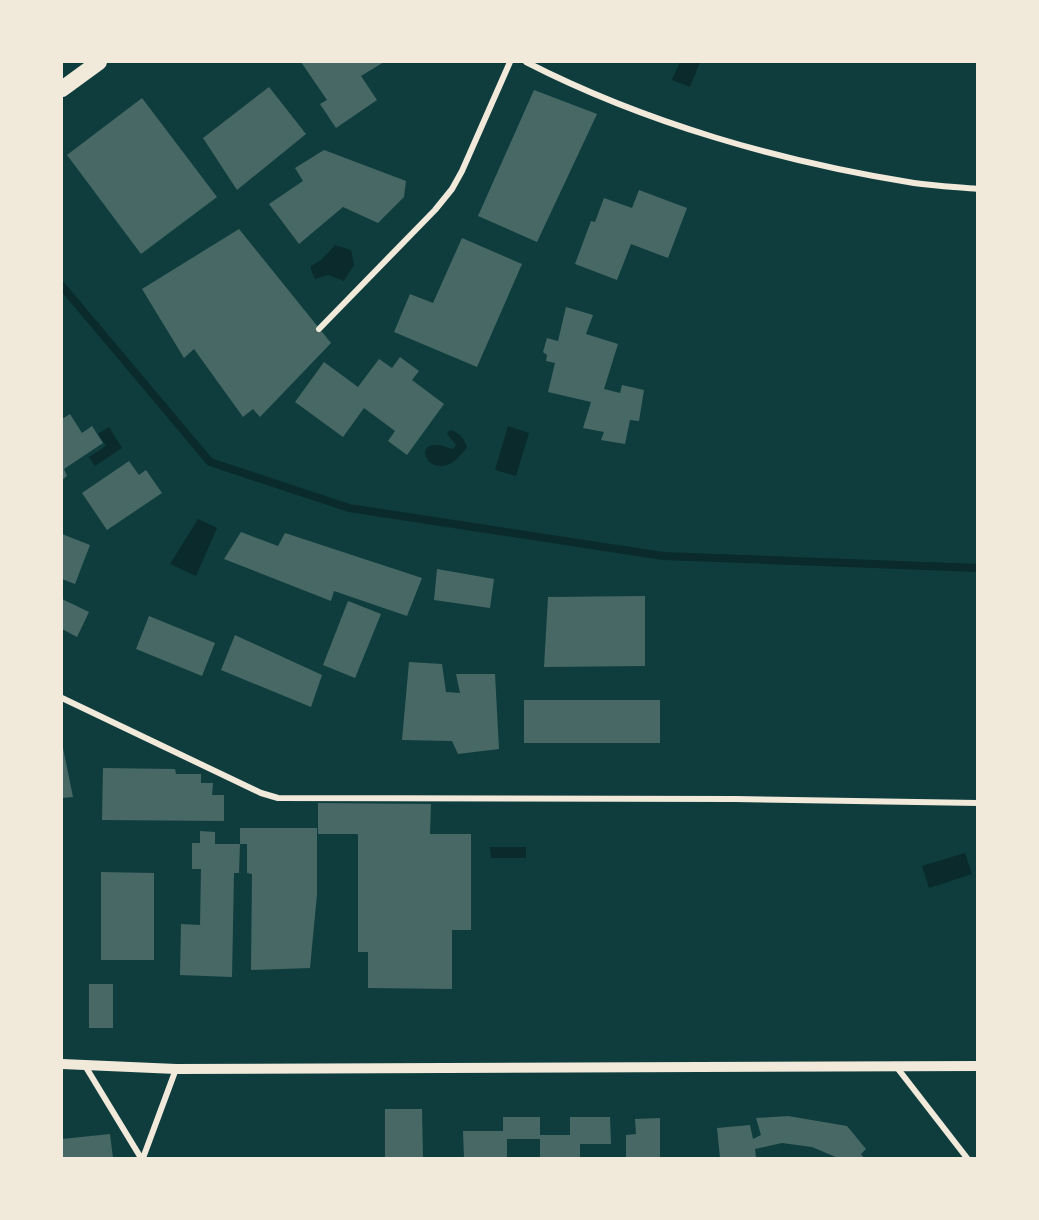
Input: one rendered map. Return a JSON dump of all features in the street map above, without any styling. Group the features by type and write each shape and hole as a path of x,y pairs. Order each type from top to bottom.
{"highway":[{"path":"62,88 99,62"}],"street":[{"path":"320,329 435,210 452,189 510,62"},
{"path":"526,62 602,99 698,132 801,161 915,183 978,189"},
{"path":"62,698 261,793 278,798 735,799 978,803"},
{"path":"62,1064 176,1069 978,1066"},
{"path":"84,1064 142,1158"},
{"path":"894,1065 967,1158"},
{"path":"142,1158 176,1069"}],"water":[{"path":"680,62 700,62 690,87 672,80"},
{"path":"335,245 351,250 354,265 344,281 328,275 315,279 310,267 322,259"},
{"path":"508,426 529,433 516,476 495,470"},
{"path":"109,427 122,448 95,466 89,457 106,446 98,434"},
{"path":"450,430 461,436 467,447 456,460 437,466 426,458 425,452 428,447 436,445 453,449 456,445 447,434"},
{"path":"198,519 217,528 196,576 170,564"},
{"path":"490,847 526,847 526,858 491,858"},
{"path":"965,853 972,874 929,888 922,866"}],"building":[{"path":"301,62 384,62 361,76 377,100 336,128 320,104 327,100"},
{"path":"269,87 306,134 237,190 203,138"},
{"path":"534,90 597,114 537,242 478,216"},
{"path":"142,98 217,197 141,254 67,155"},
{"path":"324,150 406,181 404,197 378,223 343,207 299,244 269,204 303,181 295,168"},
{"path":"639,190 687,208 668,258 631,244 617,280 575,264 591,221 595,222 604,198 632,208"},
{"path":"239,229 331,343 260,417 253,409 243,417 194,349 184,358 142,289"},
{"path":"462,238 522,264 477,367 394,332 410,294 433,303"},
{"path":"566,307 593,315 586,334 618,344 604,389 620,393 622,385 644,390 639,421 630,420 625,444 601,440 604,432 583,428 591,402 548,392 555,363 546,361 547,355 543,352 547,338 558,341"},
{"path":"400,357 419,371 412,380 444,404 407,455 388,441 395,431 364,408 343,437 295,402 324,362 358,387 379,359 392,368"},
{"path":"70,414 82,433 92,426 103,443 64,469 67,476 62,480 62,419"},
{"path":"129,461 139,475 146,470 162,493 107,530 82,493"},
{"path":"241,532 278,546 285,533 422,578 407,616 334,591 331,601 224,559"},
{"path":"62,534 90,545 75,584 62,579"},
{"path":"437,569 494,579 490,608 434,600"},
{"path":"645,596 645,666 544,667 548,597"},
{"path":"62,599 89,612 77,637 62,629"},
{"path":"348,601 381,614 355,678 323,665"},
{"path":"149,616 215,643 202,676 136,649"},
{"path":"235,635 322,675 311,707 221,670"},
{"path":"409,662 442,664 446,692 460,693 456,674 495,674 499,749 458,754 452,741 402,740"},
{"path":"524,700 660,700 660,743 524,743"},
{"path":"62,743 73,797 62,798"},
{"path":"103,768 175,769 176,774 201,774 201,783 213,783 212,795 224,795 224,821 102,820"},
{"path":"318,803 431,804 430,834 471,834 471,930 452,930 452,989 368,988 368,952 358,952 358,834 318,834"},
{"path":"240,828 317,828 317,894 310,968 251,970 252,874 247,873 247,844 240,844"},
{"path":"200,831 215,832 215,844 240,844 239,873 234,873 232,977 180,975 181,924 200,925 201,869 192,869 192,843 200,843"},
{"path":"101,872 154,873 154,960 101,960"},
{"path":"89,984 113,984 113,1028 89,1028"},
{"path":"385,1109 422,1109 423,1158 385,1158"},
{"path":"788,1116 847,1126 866,1149 861,1154 864,1158 838,1158 812,1147 782,1143 755,1149 756,1158 720,1158 717,1128 750,1125 753,1139 761,1135 756,1118"},
{"path":"503,1117 540,1117 540,1135 570,1135 570,1117 610,1117 611,1144 580,1144 580,1158 540,1158 540,1139 507,1139 507,1158 464,1158 463,1131 503,1131"},
{"path":"660,1118 660,1158 626,1158 626,1135 636,1134 635,1119"},
{"path":"110,1134 113,1158 62,1158 62,1139"}],"waterway":[{"path":"62,286 210,462 349,508 663,556 978,568"}]}
